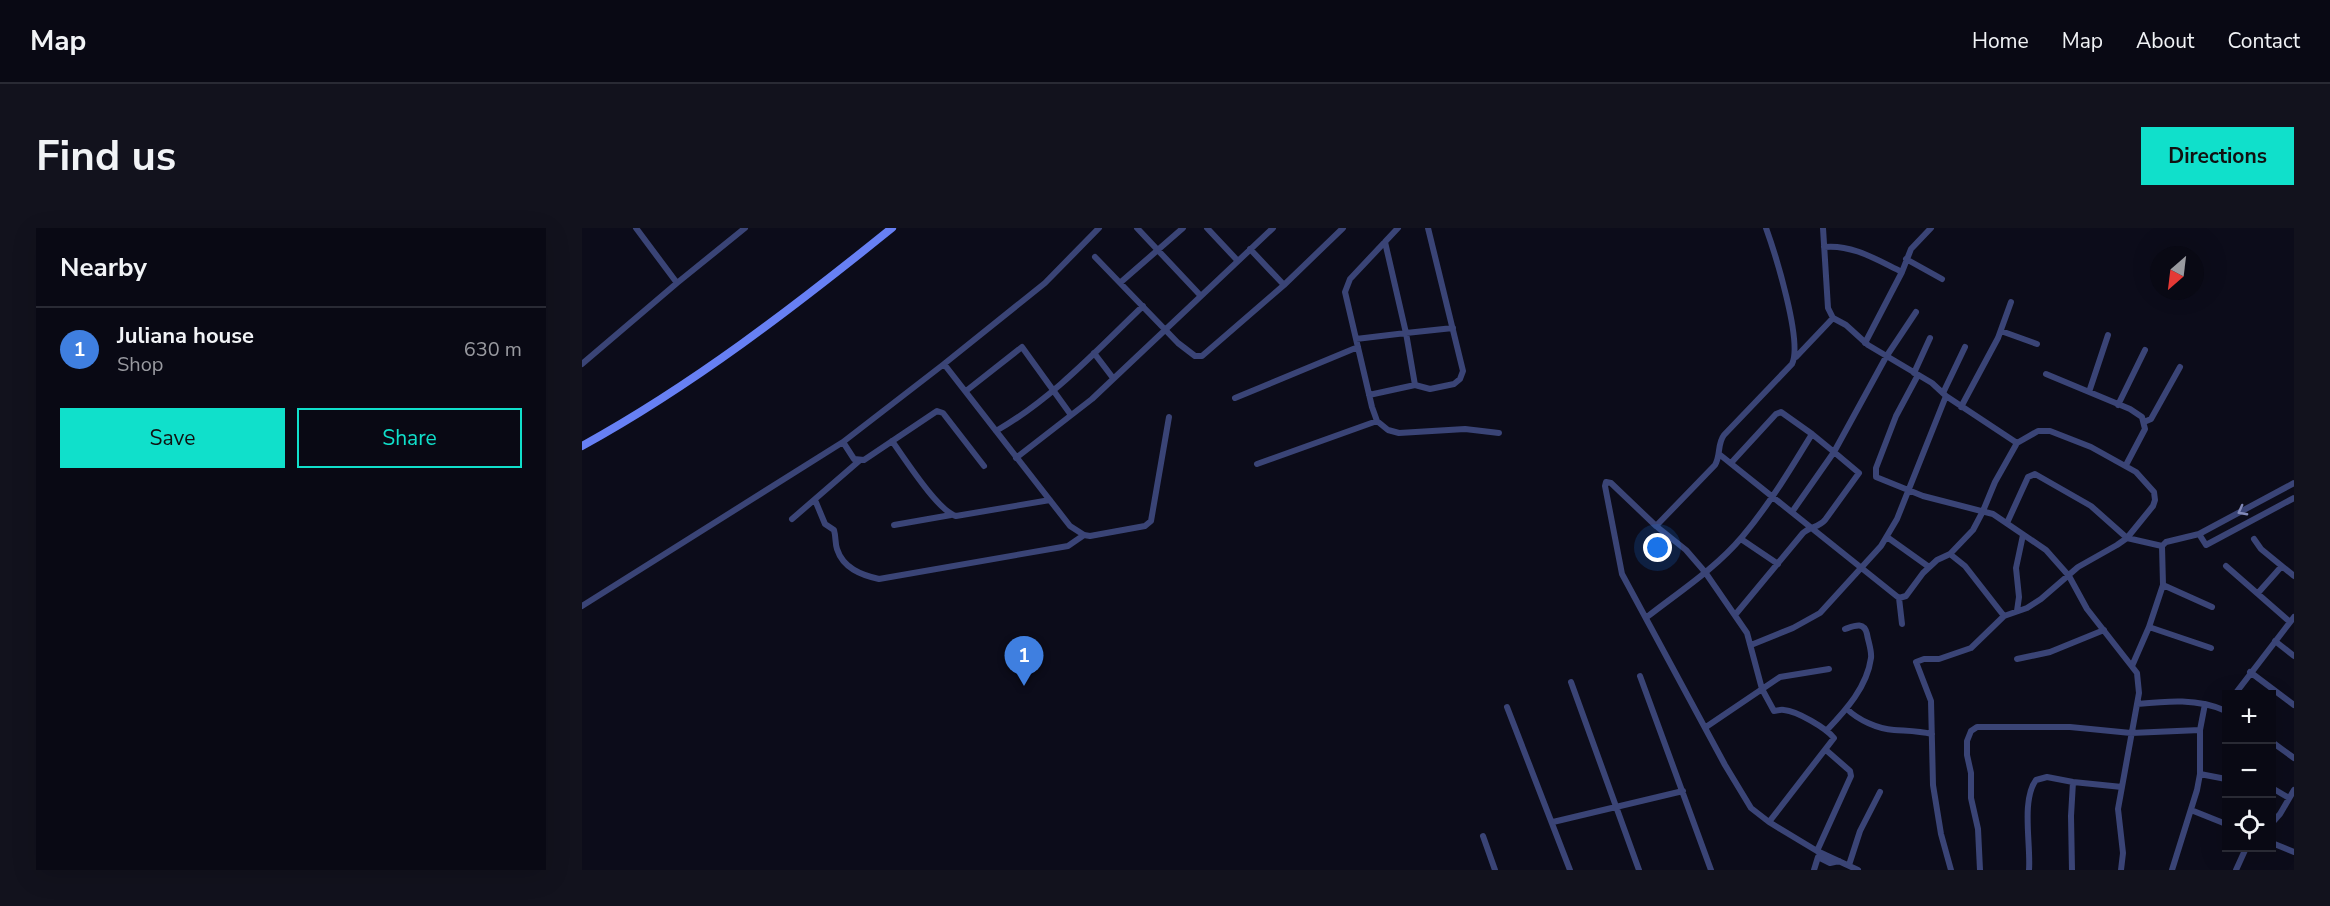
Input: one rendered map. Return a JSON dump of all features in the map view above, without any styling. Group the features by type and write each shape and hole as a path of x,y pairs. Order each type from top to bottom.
{"street":[{"path":"636,228 677,283"},
{"path":"582,364 745,228"},
{"path":"582,446 622,423 731,352 892,228"},
{"path":"582,606 843,442 1046,283 1099,228"},
{"path":"1137,228 1200,295"},
{"path":"1121,282 1183,228"},
{"path":"1207,228 1237,260"},
{"path":"1016,458 1071,415 1113,378 1273,228"},
{"path":"1095,257 1164,329 1192,354 1202,356 1284,285 1343,228"},
{"path":"1398,228 1346,286 1345,292 1377,421 1388,430 1399,433 1465,429 1499,433"},
{"path":"1369,395 1415,385 1430,389 1454,384 1460,379 1463,371 1428,228"},
{"path":"1766,228 1796,338 1796,357"},
{"path":"1823,228 1828,308 1833,318 1846,325 1865,343 1932,383 1961,407 2017,443"},
{"path":"1865,343 1914,244 1931,228"},
{"path":"1385,242 1406,333 1415,385"},
{"path":"1824,247 1839,246 1858,251 1902,272"},
{"path":"1250,249 1284,285"},
{"path":"1906,259 1942,279"},
{"path":"1961,407 2001,331 2011,302"},
{"path":"996,432 1054,389 1143,306"},
{"path":"1792,512 1834,452 1886,357 1916,312"},
{"path":"1656,526 1715,465 1720,440 1724,435 1833,318"},
{"path":"1356,339 1453,328"},
{"path":"2001,331 2037,344"},
{"path":"2088,392 2108,334"},
{"path":"1930,338 1896,416 1875,473 1880,480 1983,511 2007,523 2046,550 2069,576 2087,609 2132,666 2139,679 2137,704 2118,809 2123,853 2121,870"},
{"path":"966,391 1022,347 1071,415"},
{"path":"1235,398 1358,347"},
{"path":"1751,645 1793,628 1820,613 1887,537 1909,490 1944,394 1965,347"},
{"path":"2118,405 2145,350"},
{"path":"1094,353 1113,378"},
{"path":"944,364 1070,526 1084,536"},
{"path":"2144,422 2151,419 2180,367"},
{"path":"2046,374 2130,409 2144,422"},
{"path":"792,519 859,461 864,460 937,411 943,413 984,466"},
{"path":"1731,463 1776,414 1781,412 1859,472 1826,520 1810,527 1735,615"},
{"path":"815,500 825,524 834,530 837,549 843,561 850,568 865,576 879,579 1068,546 1084,536 1145,526 1151,521 1169,417"},
{"path":"1257,464 1377,421"},
{"path":"2126,465 2142,437 2144,422"},
{"path":"1899,598 1906,596 1919,577 1937,560 1950,554 1972,530 2017,443 2038,431 2050,431 2066,436 2126,465 2149,484 2154,492 2153,506 2127,538 2087,561 2041,599 2004,616 1971,648 1939,659 1924,659 1916,662 1931,701 1933,785 1941,834 1951,870"},
{"path":"1647,617 1705,572 1741,539 1774,496 1812,434"},
{"path":"892,441 941,507 952,515"},
{"path":"843,442 854,459 859,461"},
{"path":"1719,454 1899,598 1902,624"},
{"path":"2007,523 2028,477 2036,474 2091,506 2127,538 2162,546"},
{"path":"1768,822 1834,738 1827,730 1784,710 1774,711 1762,689 1747,633 1705,572 1686,550 1656,526 1611,483 1606,482 1610,517 1623,574 1725,765 1751,808 1768,822 1817,851 1858,870"},
{"path":"2132,666 2149,627 2163,585 2162,546 2166,542 2199,534 2294,483"},
{"path":"2199,534 2206,545 2294,498"},
{"path":"894,525 1050,500"},
{"path":"2017,611 2019,597 2016,568 2023,535"},
{"path":"1887,537 1929,567"},
{"path":"1741,539 1778,564"},
{"path":"2254,539 2294,576"},
{"path":"1950,554 1965,566 2004,616"},
{"path":"2226,566 2292,620 2238,690"},
{"path":"2258,593 2282,567"},
{"path":"2163,585 2212,607"},
{"path":"1827,730 1846,710 1860,688 1871,657 1866,630 1858,625 1845,629"},
{"path":"2149,627 2211,648"},
{"path":"2017,659 2050,652 2104,630"},
{"path":"2275,641 2294,656"},
{"path":"1706,727 1780,677 1830,669"},
{"path":"2250,672 2294,705"},
{"path":"1640,676 1711,870"},
{"path":"1572,682 1639,870"},
{"path":"2137,704 2166,701 2205,704 2222,708"},
{"path":"2172,870 2200,774 2200,730 2205,704"},
{"path":"1507,707 1570,870"},
{"path":"1846,710 1856,717 1888,729 1918,730 1932,734"},
{"path":"1980,870 1978,829 1971,798 1971,773 1967,755 1967,741 1971,731 1977,727 2070,727 2131,733 2200,730"},
{"path":"2274,744 2294,758"},
{"path":"1817,851 1851,776 1850,771 1826,750"},
{"path":"2200,774 2222,777"},
{"path":"2030,870 2028,808 2032,785 2036,780 2047,777 2122,787"},
{"path":"2072,870 2073,782"},
{"path":"2276,818 2294,790"},
{"path":"1553,822 1683,791"},
{"path":"2276,791 2289,798"},
{"path":"1849,865 1860,831 1880,792"},
{"path":"2191,810 2222,822"},
{"path":"1483,836 1495,870"},
{"path":"2276,845 2294,852"},
{"path":"2236,870 2244,852"},
{"path":"1815,870 1818,857 1830,863 1839,861"}],"place":[{"name":"Juliana house","path":"1024,686"}]}
